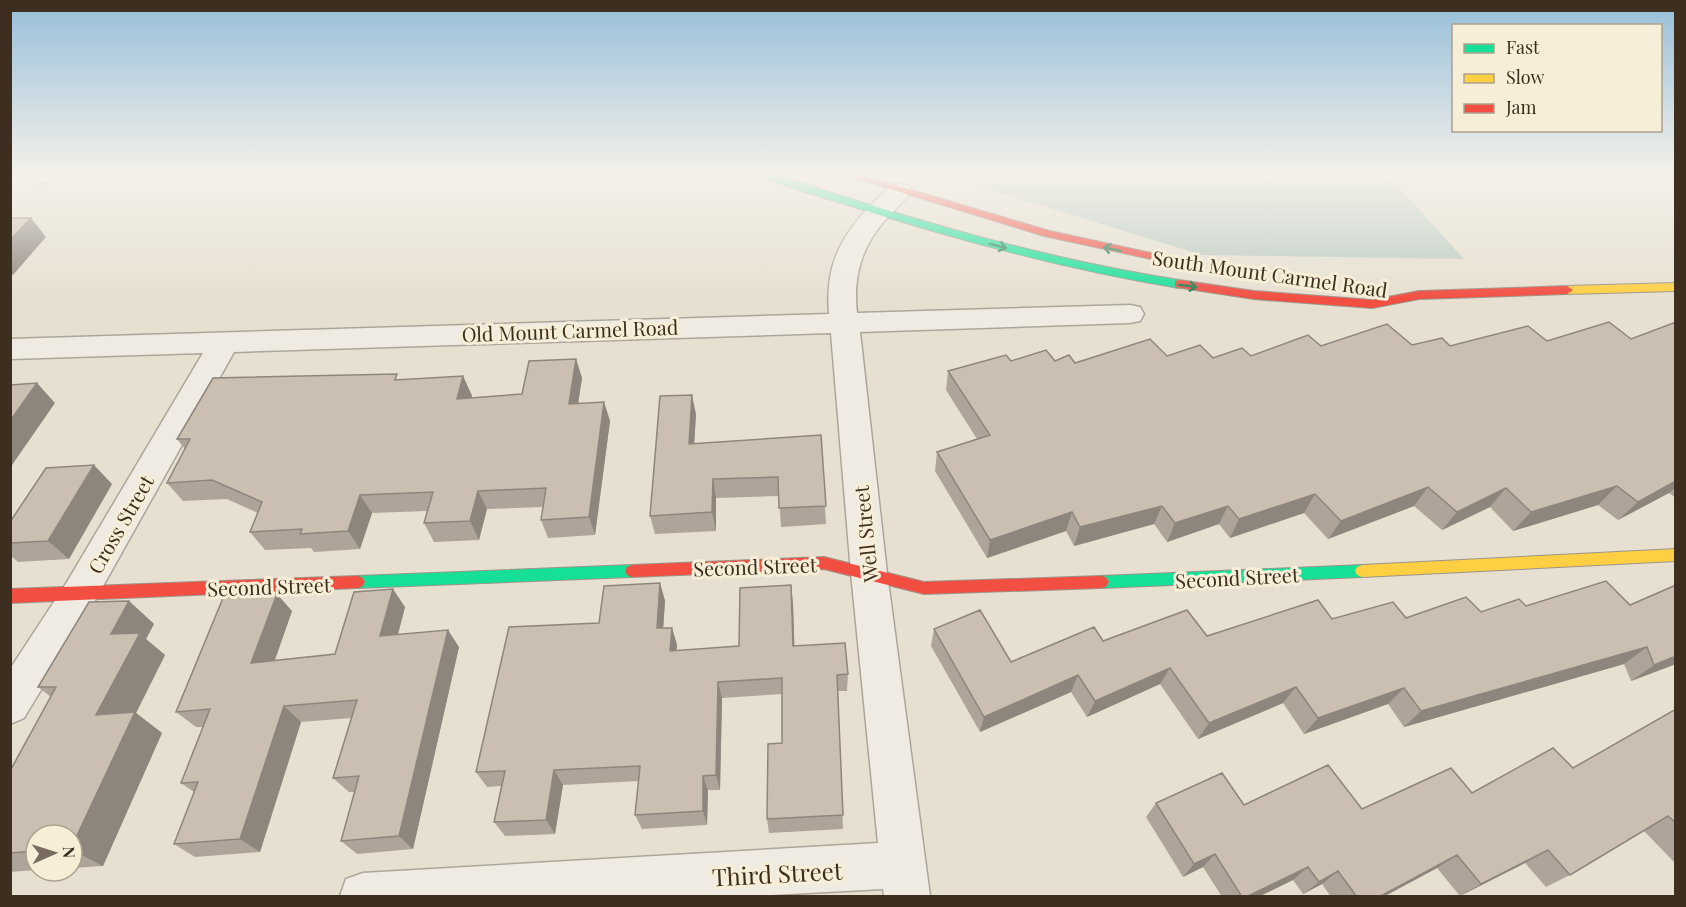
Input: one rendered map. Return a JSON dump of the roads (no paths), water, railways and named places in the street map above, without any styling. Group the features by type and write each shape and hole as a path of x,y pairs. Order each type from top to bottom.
{"street":[{"name":"Well Street","path":"877,215 858,236 845,261 842,291 869,573 905,881"},
{"name":"South Mount Carmel Road","path":"926,215 1052,261 1149,280 1254,295 1372,304 1419,295 1676,287"},
{"name":"South Mount Carmel Road","path":"955,215 1147,257 1193,264"},
{"name":"South Mount Carmel Road","path":"1384,288 1419,295"},
{"name":"Old Mount Carmel Road","path":"10,349 844,321 1130,314"},
{"name":"Cross Street","path":"10,705 80,593 225,341"},
{"name":"Second Street","path":"10,596 824,563 924,588 1250,577 1676,555"},
{"name":"Third Street","path":"363,897 905,881"}]}
